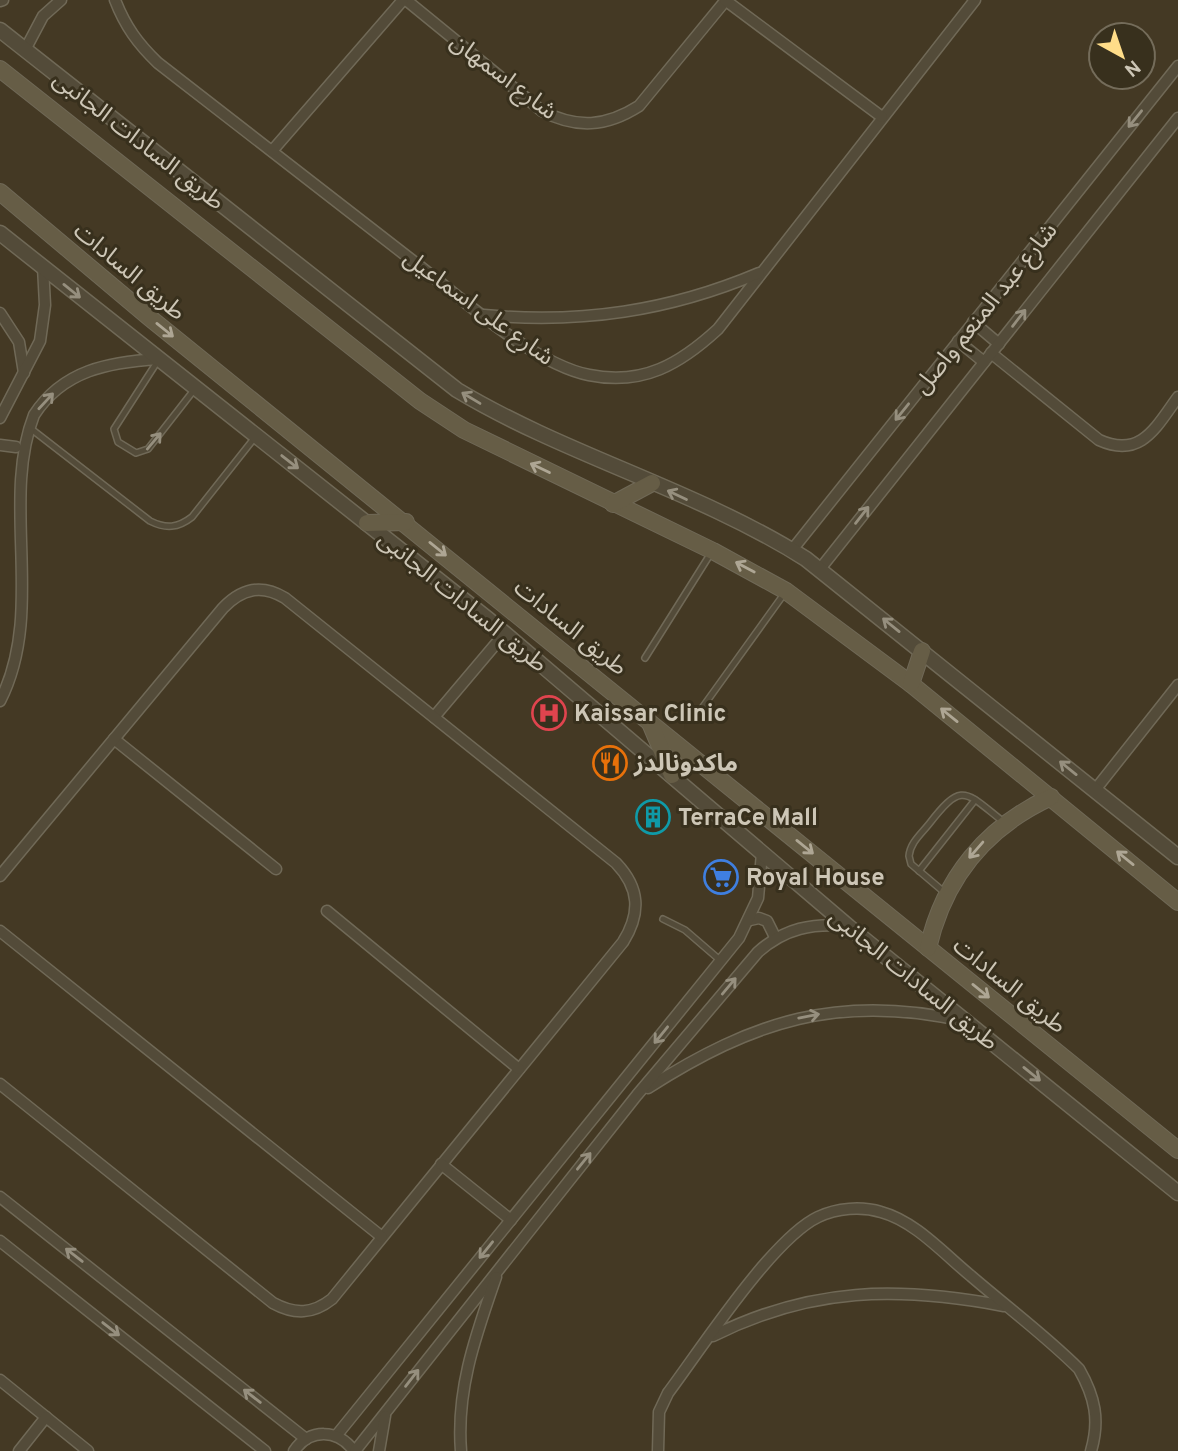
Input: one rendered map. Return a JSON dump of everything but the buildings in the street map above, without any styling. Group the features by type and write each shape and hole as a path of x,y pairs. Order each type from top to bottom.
{"main road":[{"path":"0,69 420,401 464,430 713,551 786,592 911,684 1178,901"},
{"name":"طريق السادات","path":"0,192 150,318 406,522 1178,1150"},
{"path":"613,503 652,483"},
{"path":"367,523 406,522"},
{"path":"911,684 922,651"},
{"path":"649,720 671,775"},
{"path":"928,948 946,894 971,855 1005,823 1051,797"}],"street":[{"path":"25,50 43,16 61,0"},
{"name":"شارع على اسماعيل","path":"115,0 133,36 158,63 483,315 564,368 615,378 666,368 690,355 718,329 975,0"},
{"path":"272,151 404,0"},
{"name":"شارع اسمهان","path":"404,0 542,111 561,120 581,124 612,120 639,106 726,0"},
{"path":"726,0 882,117"},
{"name":"طريق السادات الجانبى","path":"0,30 457,390 515,422 792,550 820,569 1178,857"},
{"name":"شارع عبد المنعم واصل","path":"792,550 1178,66"},
{"name":"شارع عبد المنعم واصل","path":"820,569 1178,118"},
{"name":"طريق السادات الجانبى","path":"0,233 505,633 849,927 1178,1193"},
{"path":"0,418 24,376 44,323 43,267"},
{"path":"483,315 564,319 645,310 685,301 761,272"},
{"path":"0,313 19,342 24,376"},
{"path":"973,322 999,344"},
{"path":"958,341 988,358 1099,440 1112,446 1127,447 1141,442 1178,397"},
{"path":"0,701 15,654 9,489 16,447 48,397 78,375 114,363 159,359"},
{"path":"0,445 16,447"},
{"path":"0,876 233,597 259,589 273,591 285,598 616,863 628,876 635,892 637,910 628,934 519,1069 322,1307 310,1311 285,1309 0,1084"},
{"path":"435,717 505,633"},
{"path":"1095,790 1178,685"},
{"path":"114,739 276,869"},
{"path":"336,1436 721,961 750,920 762,875 762,853"},
{"path":"327,911 519,1069"},
{"path":"750,920 759,918 767,921 775,937"},
{"path":"294,1451 306,1439 323,1433 336,1436 355,1451 637,1095 758,952 775,937 811,926 849,927"},
{"path":"0,931 382,1237"},
{"path":"637,1095 710,1051 778,1023 816,1014 892,1010 967,1021"},
{"path":"441,1164 511,1220"},
{"path":"544,1179 560,1191"},
{"path":"0,1197 306,1439"},
{"path":"657,1451 659,1412 668,1394 753,1280 800,1228 819,1216 841,1209 880,1212 899,1219 1007,1306 1079,1369 1091,1390 1097,1412 1096,1436 1091,1451"},
{"path":"0,1241 265,1451"},
{"path":"461,1451 461,1398 467,1364 499,1269"},
{"path":"709,1338 778,1308 854,1293 934,1296 1007,1306"},
{"path":"0,1380 88,1451"},
{"path":"379,1451 386,1410"},
{"path":"19,1451 46,1417"}],"lane":[{"path":"159,359 114,429 118,442 136,453 148,449 195,388"},
{"path":"27,426 150,521 167,527 185,523 192,517 256,436"},
{"path":"645,658 713,551"},
{"path":"702,708 786,592"},
{"path":"946,894 909,860 909,852 947,800 962,794 975,800 1005,823"},
{"path":"919,871 975,800"},
{"path":"663,919 685,930 721,961"}],"place":[{"name":"Kaissar Clinic","path":"549,713"},
{"name":"ماكدونالدز","path":"610,763"},
{"name":"TerraCe Mall","path":"653,817"},
{"name":"Royal House","path":"721,877"}]}
